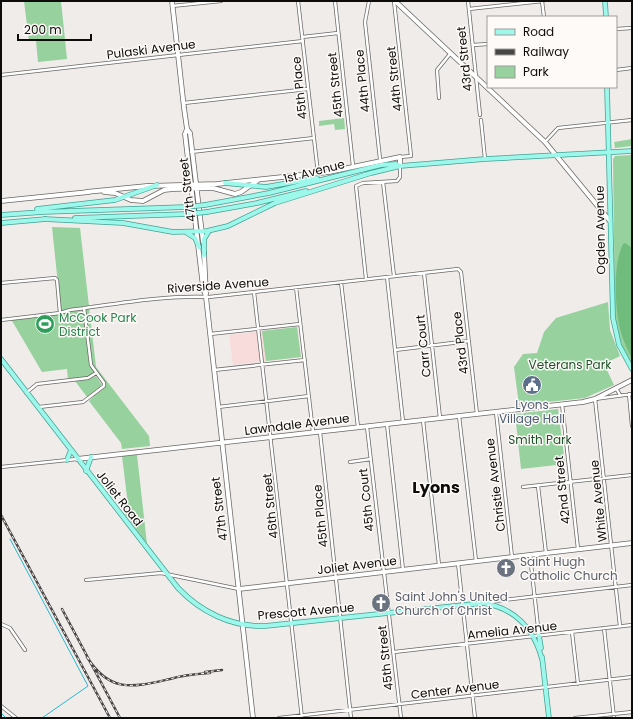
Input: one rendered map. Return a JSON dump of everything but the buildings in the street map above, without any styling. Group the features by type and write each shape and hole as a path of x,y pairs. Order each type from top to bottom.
{"main road":[{"path":"605,1 606,16"},
{"name":"Ogden Avenue","path":"607,88 614,328 621,352 632,369"},
{"name":"1st Avenue","path":"1,223 44,219 207,212 257,203 400,166 485,159 632,151"},
{"name":"1st Avenue","path":"1,215 205,205 256,196 381,165 396,164 400,166"},
{"path":"225,183 248,186 277,186 347,173"},
{"path":"44,219 118,223 165,232 211,230 228,226 275,203 342,182"},
{"path":"1,215 108,202 125,198 157,185"},
{"path":"204,255 204,239 206,233 211,230"},
{"path":"185,232 196,238 199,247"},
{"name":"Joliet Road","path":"1,359 167,574 189,599 202,608 229,621 243,625"},
{"path":"67,460 71,450"},
{"path":"86,470 87,464 91,457"},
{"name":"Prescott Avenue","path":"243,625 261,626 292,624 462,604 489,604"},
{"path":"489,604 513,614 522,621 534,636 542,659"},
{"path":"539,636 549,718"}],"street":[{"name":"47th Street","path":"172,1 187,129 190,133 189,172 193,186"},
{"path":"172,6 220,1"},
{"name":"45th Place","path":"298,1 318,173"},
{"name":"45th Street","path":"334,1 353,166"},
{"name":"44th Place","path":"369,1 365,22 380,159"},
{"path":"394,1 450,54 486,84"},
{"name":"44th Street","path":"394,1 411,156 400,157"},
{"name":"43rd Street","path":"468,1 480,115"},
{"path":"469,9 542,1 544,16"},
{"path":"617,29 632,28"},
{"path":"302,37 338,33"},
{"name":"Pulaski Avenue","path":"1,75 303,41"},
{"path":"473,45 487,44"},
{"path":"439,98 437,70 450,54"},
{"path":"617,70 632,68"},
{"path":"490,88 557,155 610,221"},
{"path":"184,103 308,89"},
{"path":"481,120 485,159"},
{"path":"545,142 558,128 632,120"},
{"path":"190,152 314,138"},
{"name":"47th Street","path":"190,152 199,231 204,255 207,286 206,297"},
{"path":"86,192 110,192 131,200 143,201 164,190 318,173 380,159 400,157 399,179 358,184 356,186 366,279"},
{"path":"180,184 187,179 189,172"},
{"path":"1,201 180,184 216,188 235,194 241,192 256,182 269,178"},
{"path":"383,182 394,276"},
{"name":"47th Street","path":"199,231 199,247 254,718"},
{"name":"Riverside Avenue","path":"1,320 181,296 206,297 460,270"},
{"name":"43rd Place","path":"460,270 477,414"},
{"name":"Carr Court","path":"424,273 440,418"},
{"path":"386,277 403,422"},
{"path":"1,283 56,278 60,313"},
{"path":"341,282 358,427"},
{"path":"296,287 313,433"},
{"name":"46th Street","path":"254,292 302,717"},
{"path":"38,407 83,402 104,385 91,365 84,308"},
{"path":"210,334 300,324"},
{"path":"395,350 469,341"},
{"path":"214,370 304,360"},
{"path":"26,392 37,384 88,378 96,373"},
{"name":"Lawndale Avenue","path":"595,399 632,380"},
{"path":"616,388 620,395"},
{"path":"630,394 632,426"},
{"name":"Lawndale Avenue","path":"1,467 496,412 630,394"},
{"path":"218,407 309,396"},
{"name":"White Avenue","path":"595,399 620,626"},
{"name":"42nd Street","path":"562,404 578,550"},
{"name":"Christie Avenue","path":"496,412 512,557"},
{"path":"459,416 476,561"},
{"path":"423,420 439,565"},
{"path":"387,424 403,570"},
{"name":"45th Court","path":"367,426 384,572"},
{"name":"45th Place","path":"320,432 351,718"},
{"path":"350,462 370,459"},
{"path":"523,487 632,475"},
{"path":"538,486 546,553"},
{"name":"Joliet Avenue","path":"86,580 161,573 239,588 632,544"},
{"path":"530,555 539,636"},
{"path":"458,564 475,718"},
{"name":"45th Street","path":"384,572 401,718"},
{"name":"Prescott Avenue","path":"489,604 495,601 632,584"},
{"path":"1,624 10,628 25,650"},
{"name":"Amelia Avenue","path":"394,652 632,625"},
{"path":"604,628 614,718"},
{"path":"572,632 578,684"},
{"name":"Center Avenue","path":"279,718 302,717 632,677"},
{"path":"1,706 16,718"},
{"path":"575,718 632,712"}],"shaded area":[{"path":"297,327 301,357 233,365 229,335"}],"green space":[{"path":"24,1 61,1 67,59 38,62 36,41 29,41"},
{"path":"344,118 345,129 335,130 334,124 319,126 319,121"},
{"path":"632,139 632,146 615,148 614,142"},
{"path":"632,155 632,363 622,346 615,320 613,159 615,156"},
{"path":"52,227 80,228 96,367 149,436 150,446 122,449 121,443 89,401 106,385 97,372 92,376 68,380 67,369 42,372 11,319 61,313"},
{"path":"625,243 632,248 632,359 624,342 620,328 616,294 616,272 620,252 623,244"},
{"name":"Veterans Park","path":"608,302 610,330 620,356 606,363 608,367 606,368 614,385 585,398 519,405 514,367 523,354 537,353 544,332 556,318"},
{"path":"297,327 301,357 266,361 262,331"},
{"path":"96,376 102,385 87,397 75,381 90,379"},
{"name":"Smith Park","path":"558,409 565,464 521,469 515,414"},
{"path":"137,455 147,544 125,514 129,513 122,456"}],"waterway":[{"path":"10,539 88,686 42,718"},
{"path":"1,713 6,718"}],"railway":[{"path":"1,515 110,718"},
{"path":"62,609 120,718"},
{"path":"87,657 96,669 105,677 124,685 145,684 185,676 210,673"},
{"path":"205,672 222,670"}],"place":[{"name":"McCook Park District","path":"45,324"},
{"name":"Lyons Village Hall","path":"532,385"},
{"name":"Saint Hugh Catholic Church","path":"506,568"},
{"name":"Saint John's United Church of Christ","path":"381,603"}],"district":[{"name":"Lyons","path":"436,487"}]}
